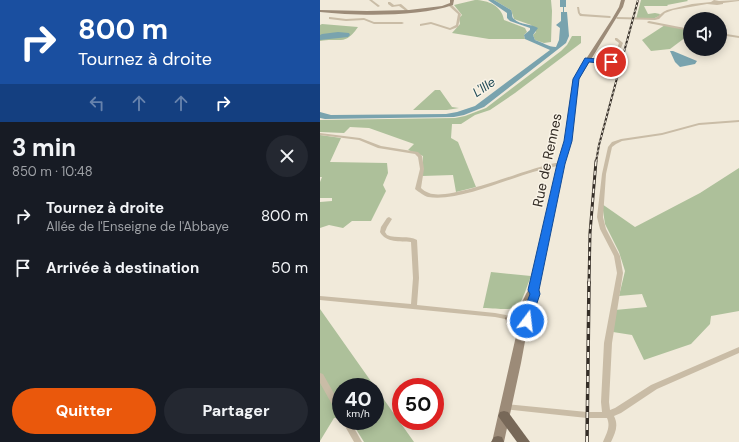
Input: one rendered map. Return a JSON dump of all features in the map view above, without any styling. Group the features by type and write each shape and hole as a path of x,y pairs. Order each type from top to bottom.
{"main road":[{"path":"320,11 344,13 432,9 450,5 452,0"},
{"name":"Rue de Rennes","path":"497,442 521,336 517,319 527,305 530,294 534,290 561,164 570,130 576,79 621,7 623,0"},
{"path":"505,411 524,442"}],"street":[{"path":"370,0 379,6"},
{"path":"644,20 659,18 664,12 670,10 713,1 722,3 720,2 739,0"},
{"path":"389,3 393,6 400,5 407,10"},
{"path":"421,25 434,24 450,29 457,26 460,14 450,5"},
{"path":"578,8 580,15 644,20 683,28"},
{"path":"364,19 365,12"},
{"path":"330,18 348,20 364,19 374,23 402,23 400,21"},
{"path":"727,35 739,37"},
{"path":"587,60 614,61 621,43 616,39"},
{"path":"607,442 614,425 613,420 608,415 605,402 608,343 620,273 617,256 603,229 600,217 604,174 610,147 614,143 621,140 662,134 699,124 739,120"},
{"path":"320,134 360,139 380,147 416,153 420,156 421,162 418,190 433,195 448,195 465,192 546,166 561,164"},
{"path":"389,219 383,228 383,232 386,237 392,240 414,240 414,307"},
{"path":"320,298 495,315 517,319"},
{"path":"505,411 608,415 623,408 654,387 739,350"},
{"path":"320,376 332,397"},
{"path":"351,430 358,442"}],"green space":[{"path":"475,0 485,1 494,5 503,15 504,20 525,28 527,32 524,35 525,39 489,39 452,33 460,24 459,18 462,15 454,5"},
{"path":"494,0 551,0 551,42 544,43 535,40 533,35 536,32 531,25 514,19 511,10"},
{"path":"641,0 688,1 667,5 668,6 644,6 648,14 660,14 659,16 653,19 636,19"},
{"path":"320,25 358,27 349,37 345,39 320,41"},
{"path":"665,25 683,29 683,39 670,49 651,51 642,40"},
{"path":"572,36 581,36 581,43 515,93 490,110 475,115 461,124 452,124 451,138 458,142 476,187 456,192 453,175 422,176 423,156 408,150 414,144 369,128 350,127 344,133 320,132 320,120 455,118 486,108 561,51 567,45"},
{"path":"435,90 440,90 452,107 459,108 447,110 413,110"},
{"path":"320,135 341,138 330,162 387,163 388,173 383,185 386,191 371,221 352,221 343,228 329,225 320,228 320,202 332,201 332,198 320,198 320,182 322,177 320,177"},
{"path":"739,168 739,311 711,316 710,324 691,344 644,360 632,335 613,332 615,310 647,307 642,294 619,296 625,271 619,252 605,224 602,204 635,227 700,193"},
{"path":"491,272 531,276 523,297 516,307 512,309 483,308"},
{"path":"320,309 369,378 332,378 332,421 320,441"},
{"path":"384,400 392,411 392,430 405,430 414,442 364,442 357,430 384,430"}],"water":[{"path":"488,0 494,0 511,10 513,18 517,21 538,28 533,35 535,40 556,47 559,40 560,28 556,25 561,21 561,12 563,12 563,7 560,7 560,0 566,0 564,12 567,12 569,36 566,43 484,107 464,115 454,117 320,118 320,112 331,115 446,114 457,112 475,106 550,50 525,39 524,35 530,30 530,28 510,21 507,18 507,13"},
{"path":"338,32 349,33 350,35 348,37 320,40 320,35 322,34"},
{"path":"670,51 697,61 695,64 680,67 675,62"}],"railway":[{"path":"596,162 599,145 638,0"},
{"path":"589,283 590,233 596,161"},
{"path":"587,442 589,282"}],"route":[{"path":"527,321 527,318 524,315 531,306 535,294 534,290 561,164 568,141 576,79 587,60 611,62"}],"water label":[{"name":"L'Ille","path":"484,87"}]}
